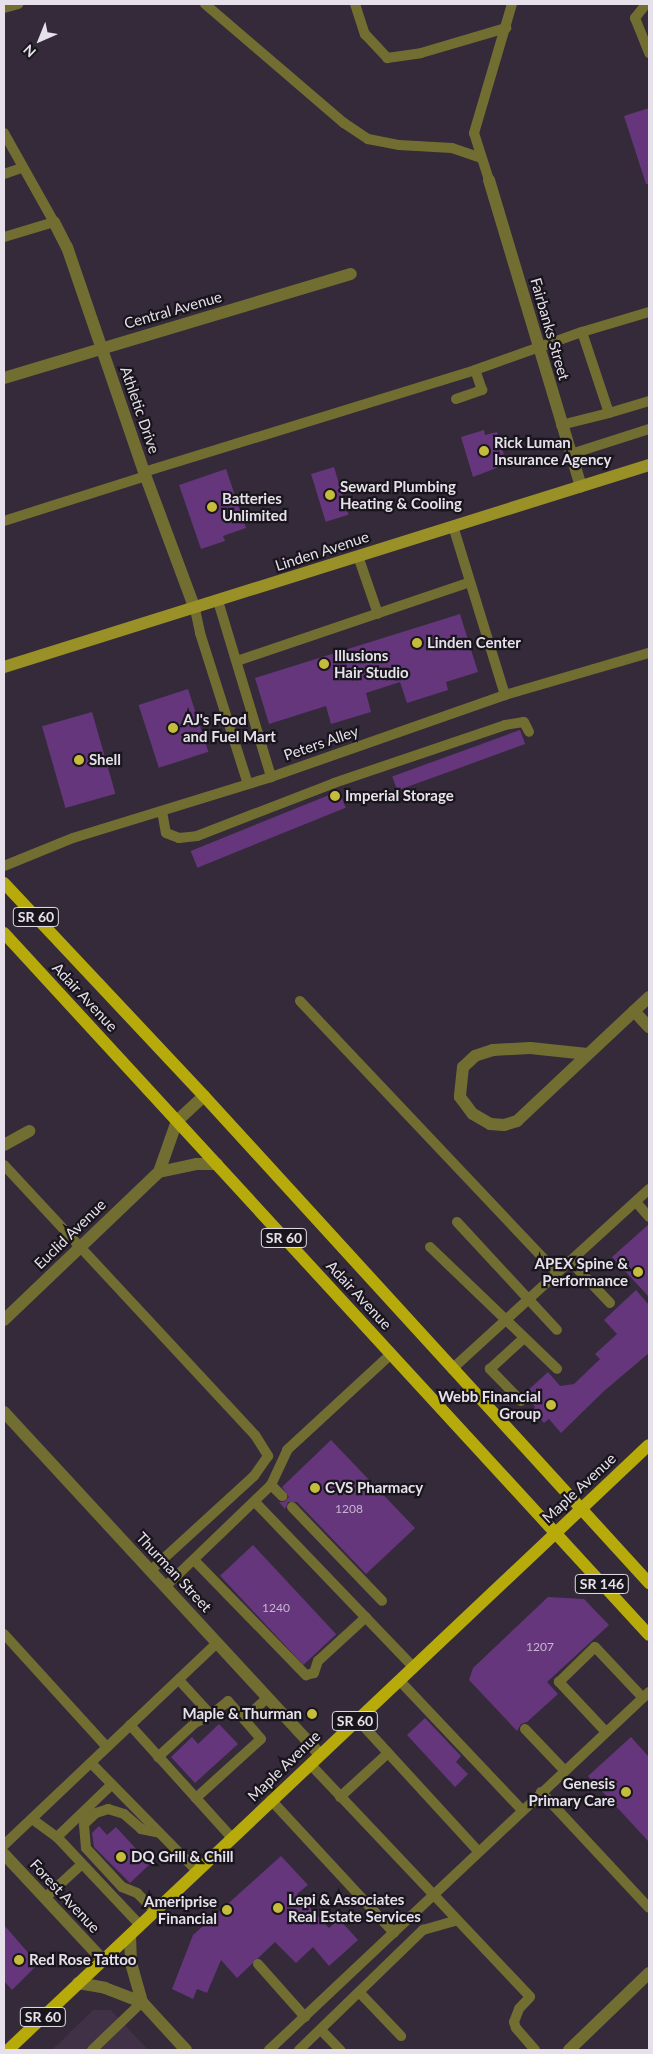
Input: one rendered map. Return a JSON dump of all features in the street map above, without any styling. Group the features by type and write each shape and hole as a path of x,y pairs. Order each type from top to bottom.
{"main road":[{"name":"Linden Avenue","path":"4,667 195,609 649,465"},
{"name":"Adair Avenue","path":"4,883 204,1096 649,1583"},
{"name":"Adair Avenue","path":"6,939 217,1164 649,1635"},
{"name":"Maple Avenue","path":"8,2050 649,1445"}],"street":[{"name":"Fairbanks Street","path":"489,180 561,425 581,486"},
{"name":"Athletic Drive","path":"54,222 67,248 145,474 195,609"},
{"name":"Central Avenue","path":"4,378 351,274"},
{"path":"587,1054 530,1048 493,1050 475,1056 463,1067 460,1097 473,1114 490,1124 504,1125 518,1121 649,997"},
{"path":"634,1011 649,1027"},
{"name":"Euclid Avenue","path":"4,1320 159,1172 177,1121 204,1096"},
{"path":"4,1144 29,1131"},
{"path":"159,1172 197,1164 217,1164"},
{"name":"Thurman Street","path":"4,1412 320,1754"},
{"name":"Forest Avenue","path":"4,1854 103,1960"},
{"path":"130,1935 131,1964 142,2002 184,2050"},
{"path":"569,2050 649,1973"},
{"path":"78,1983 105,1988 142,2002"}],"lane":[{"path":"4,8 18,4"},
{"path":"205,4 344,124 368,139 399,145 452,148 481,158"},
{"path":"355,4 365,34 387,58 421,53 506,28"},
{"path":"489,180 474,133 512,4"},
{"path":"646,4 635,18 649,53"},
{"path":"4,132 21,168 54,222 4,237"},
{"path":"4,174 21,168"},
{"path":"4,521 145,474 475,370 539,349 582,332 649,312"},
{"path":"582,332 610,413"},
{"path":"456,399 482,390 475,370"},
{"path":"561,425 610,413 649,400"},
{"path":"571,454 649,429"},
{"path":"454,526 505,695"},
{"path":"358,556 378,614"},
{"path":"237,661 470,582"},
{"path":"218,601 271,777"},
{"path":"195,609 200,633 248,784"},
{"name":"Peters Alley","path":"4,866 72,838 271,777 505,695 649,653"},
{"path":"162,811 166,834 179,838 196,836 334,783 505,725 524,722 529,732"},
{"path":"300,1001 557,1273"},
{"path":"4,1165 79,1248 255,1435 268,1456 254,1476 150,1571"},
{"path":"452,1369 649,1189"},
{"path":"636,1202 649,1217"},
{"path":"457,1222 557,1330"},
{"path":"430,1247 556,1369"},
{"path":"570,1261 610,1303"},
{"path":"521,1402 490,1369 524,1338"},
{"path":"166,1587 271,1485 287,1450 391,1354"},
{"path":"271,1485 282,1496"},
{"path":"255,1502 413,1667"},
{"path":"292,1507 382,1601"},
{"path":"194,1560 306,1674 314,1672 318,1661 366,1617"},
{"path":"4,1634 107,1747"},
{"path":"4,1845 217,1643"},
{"path":"269,2050 564,1770 606,1732 646,1695 596,1647 558,1682 606,1732"},
{"path":"179,1680 211,1715"},
{"path":"399,1680 522,1810"},
{"path":"244,1719 267,1698"},
{"path":"158,1756 195,1723 211,1715 228,1701 262,1739 196,1798"},
{"path":"358,1719 479,1852"},
{"path":"130,1725 232,1838"},
{"path":"526,1729 564,1770"},
{"path":"340,1796 388,1752"},
{"path":"92,1763 197,1871"},
{"path":"310,1764 530,1997 519,2009 514,2022 516,2028 536,2050"},
{"path":"57,1837 112,1784"},
{"path":"541,1792 649,1908"},
{"path":"271,1800 394,1933"},
{"path":"155,1911 137,1892 122,1887 86,1848 84,1824 96,1813 108,1809 124,1814 141,1829 160,1833"},
{"path":"32,1819 57,1837 140,1925"},
{"path":"45,1898 82,1864"},
{"path":"300,2050 422,1930 456,1920"},
{"path":"258,1964 305,2017"},
{"path":"359,1992 401,2036"},
{"path":"92,2050 142,2002"},
{"path":"321,2030 340,2050"}],"shaded area":[{"path":"93,2010 111,2010 148,2050 52,2050"}],"building":[{"path":"649,108 649,184 646,184 624,116"},
{"name":"Rick Luman Insurance Agency","path":"484,430 485,435 497,432 507,464 473,477 461,437"},
{"name":"Seward Plumbing Heating & Cooling","path":"334,467 349,515 326,522 311,474"},
{"name":"Batteries Unlimited","path":"226,469 246,528 223,536 225,541 201,549 179,485"},
{"name":"Linden Center","path":"460,614 478,672 446,682 448,690 407,703 400,682 366,693 371,712 331,724 326,706 269,724 255,678"},
{"name":"AJ's Food and Fuel Mart","path":"188,689 208,752 159,768 139,705"},
{"name":"Shell","path":"92,712 115,794 65,808 42,726"},
{"path":"520,730 525,744 397,791 392,777"},
{"path":"339,791 346,808 197,868 191,851"},
{"name":"APEX Spine & Performance","path":"649,1224 649,1297 612,1257"},
{"path":"636,1290 649,1305 649,1353 604,1391 561,1433 549,1419 544,1423 532,1410 535,1407 524,1394 548,1372 560,1386 574,1384 600,1359 595,1354 617,1334 604,1320"},
{"name":"CVS Pharmacy","path":"331,1440 415,1528 366,1574 297,1502 288,1502 285,1509 279,1502 284,1502 289,1497 282,1487"},
{"path":"253,1545 336,1634 303,1665 220,1576"},
{"path":"548,1597 584,1599 609,1625 547,1682 558,1694 527,1722 521,1724 517,1731 469,1680 473,1668"},
{"path":"425,1718 461,1756 456,1762 468,1774 455,1787 407,1735"},
{"path":"219,1724 238,1744 195,1783 171,1757 192,1737 198,1744"},
{"name":"Genesis Primary Care","path":"631,1737 649,1757 649,1842 588,1776"},
{"name":"DQ Grill & Chill","path":"99,1826 107,1835 116,1827 150,1864 130,1883 94,1847 92,1833"},
{"path":"281,1856 308,1885 297,1894 329,1928 339,1919 358,1940 329,1966 313,1947 296,1963 275,1942 237,1978 221,1960 207,1993 197,1989 193,1999 172,1989 193,1935"},
{"name":"Red Rose Tattoo","path":"4,1925 38,1964 12,1990 4,1981"}],"place":[{"name":"Rick Luman Insurance Agency","path":"484,451"},
{"name":"Seward Plumbing Heating & Cooling","path":"330,495"},
{"name":"Batteries Unlimited","path":"212,507"},
{"name":"Linden Center","path":"417,643"},
{"name":"Illusions Hair Studio","path":"324,664"},
{"name":"AJ's Food and Fuel Mart","path":"173,728"},
{"name":"Shell","path":"79,760"},
{"name":"Imperial Storage","path":"335,796"},
{"name":"APEX Spine & Performance","path":"638,1272"},
{"name":"Webb Financial Group","path":"551,1405"},
{"name":"CVS Pharmacy","path":"315,1488"},
{"name":"Maple & Thurman","path":"312,1714"},
{"name":"Genesis Primary Care","path":"626,1792"},
{"name":"DQ Grill & Chill","path":"121,1857"},
{"name":"Lepi & Associates Real Estate Services","path":"278,1908"},
{"name":"Ameriprise Financial","path":"227,1910"},
{"name":"Red Rose Tattoo","path":"19,1960"}]}
